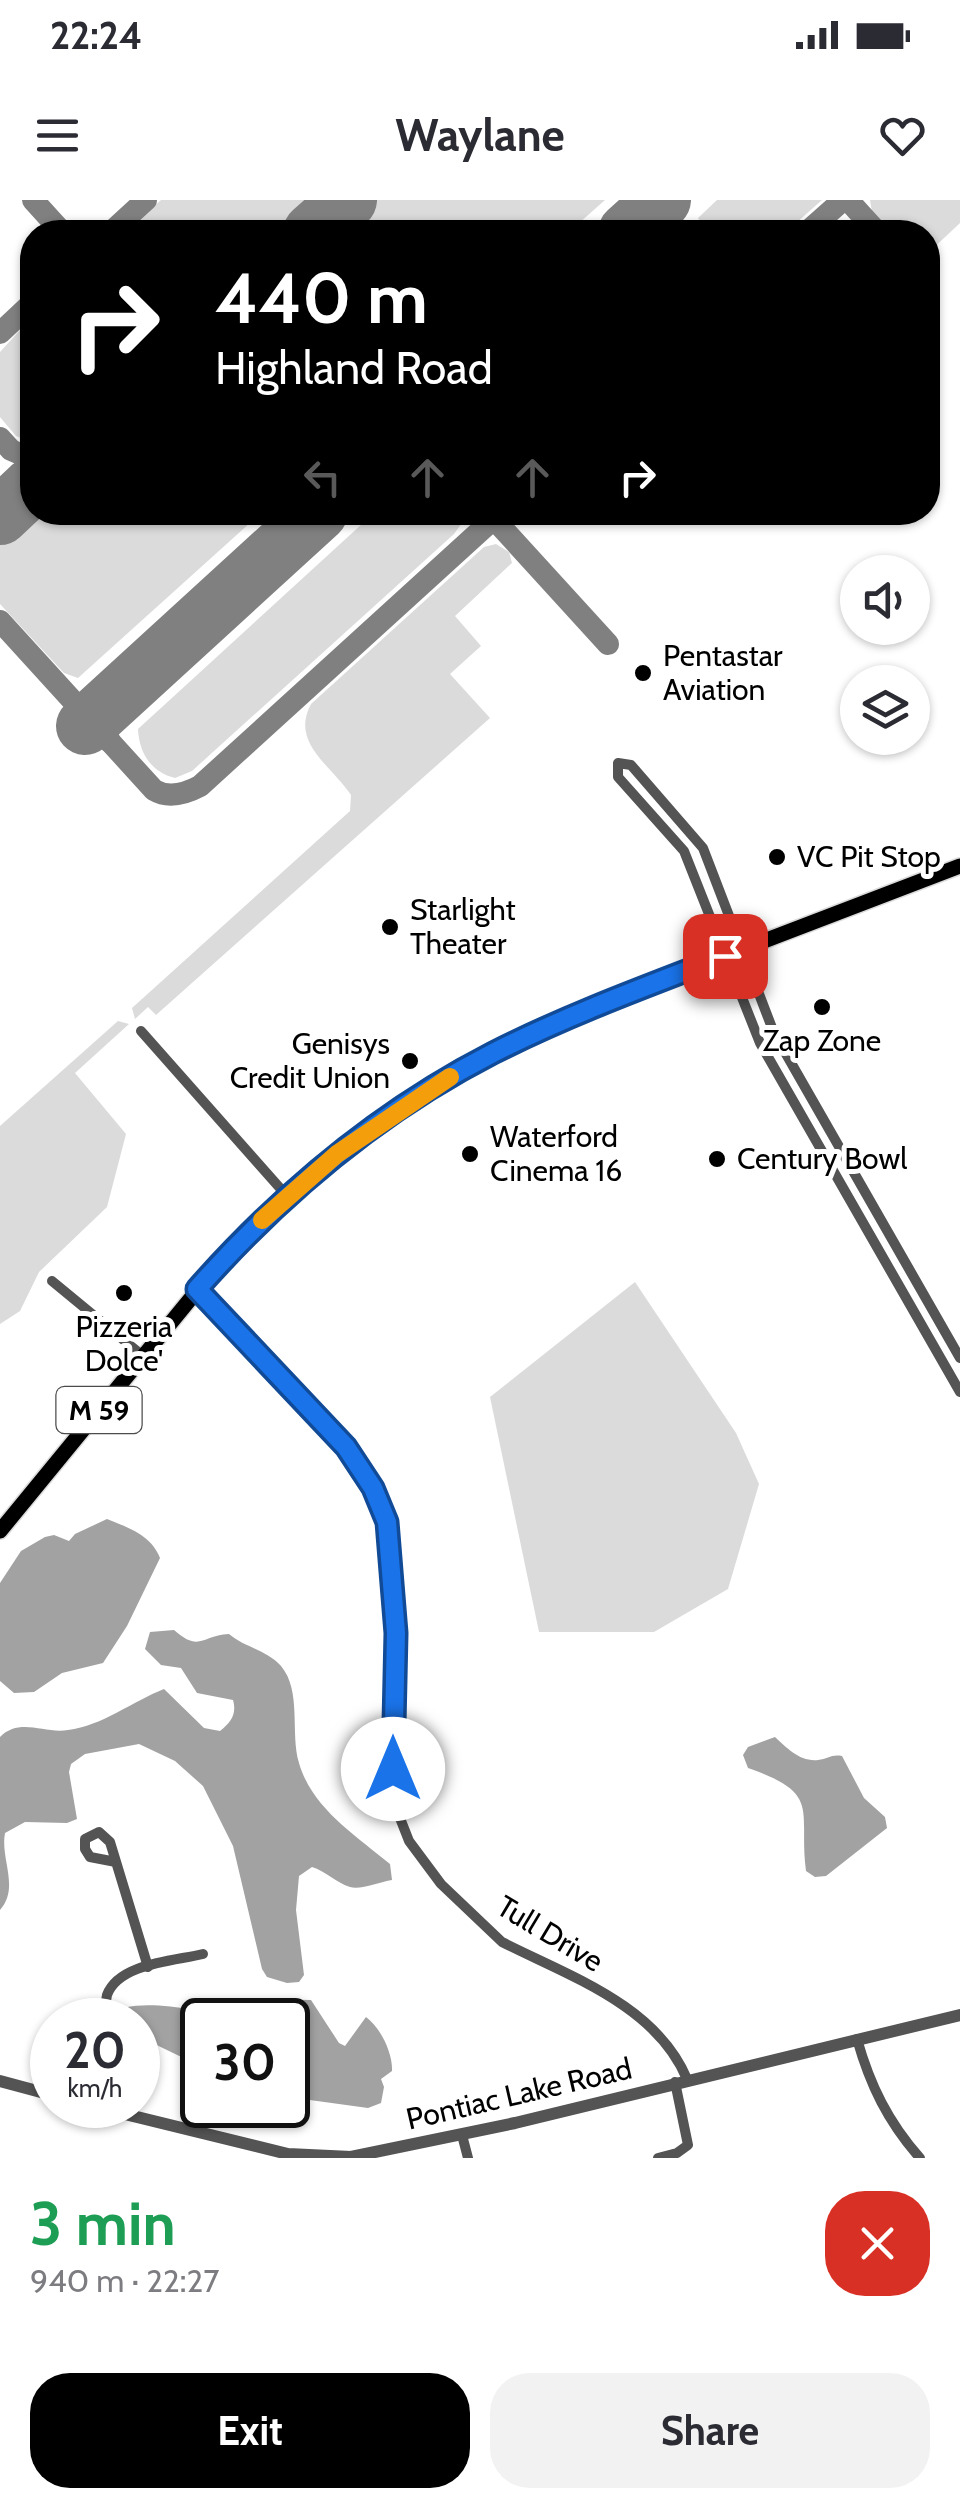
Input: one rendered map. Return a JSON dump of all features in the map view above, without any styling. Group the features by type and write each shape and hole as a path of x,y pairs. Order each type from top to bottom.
{"highway":[{"name":"M 59","path":"0,1531 197,1289 287,1196 388,1117 490,1054 599,1004 960,866"}],"street":[{"path":"960,1358 774,1033 697,838 631,766 618,762 618,778 684,850 760,1042 960,1392"},
{"path":"142,1031 287,1196"},
{"path":"52,1280 143,1356"},
{"name":"Tull Drive","path":"197,1289 346,1447 373,1488 387,1522 396,1633 394,1797 409,1841 440,1884 493,1935 644,2020 666,2041 681,2081 688,2145 658,2158"},
{"path":"116,1862 148,1967"},
{"path":"106,1998 115,1982 136,1970 203,1954"},
{"name":"Pontiac Lake Road","path":"160,2118 270,2150 309,2157 351,2156 462,2134 960,2015"},
{"path":"856,2039 886,2115 920,2158"},
{"path":"0,2081 30,2090"},
{"path":"462,2134 468,2158"}],"shaded area":[{"path":"161,200 316,200 294,220 138,220"},
{"path":"376,200 605,200 582,220 354,220"},
{"path":"717,200 822,200 800,220 698,218"},
{"path":"870,200 960,200 960,223 940,242 940,220 879,220 872,212"},
{"path":"20,330 20,438 0,417 0,352"},
{"path":"20,524 248,525 78,678 64,673 0,604 0,543"},
{"path":"361,525 460,525 192,771 175,778 153,766 141,746 138,729"},
{"path":"496,544 509,552 512,563 455,616 481,646 450,674 490,718 156,1015 148,1007 135,1019 132,1008 350,811 351,795 309,742 306,718 311,704 484,547"},
{"path":"118,1021 129,1024 75,1073 126,1134 107,1207 39,1272 20,1311 0,1324 0,1126"},
{"path":"635,1282 736,1433 759,1484 728,1589 654,1632 539,1632 490,1397"},
{"path":"107,1519 145,1538 160,1558 127,1626 103,1663 62,1673 34,1692 14,1693 0,1681 0,1583 21,1551 54,1535 69,1541 75,1534"},
{"path":"174,1630 196,1642 229,1634 281,1666 294,1700 297,1751 305,1779 336,1820 390,1864 392,1880 359,1887 345,1885 312,1867 299,1876 296,1910 304,1975 299,1982 267,1977 262,1969 233,1846 203,1786 175,1761 139,1744 85,1754 71,1764 77,1819 67,1823 25,1822 5,1833 9,1892 0,1910 0,1737 24,1727 59,1731 81,1728 164,1689 204,1728 220,1731 230,1721 233,1700 197,1693 181,1668 161,1665 145,1649 150,1632"},
{"path":"775,1737 805,1759 842,1756 864,1798 885,1817 887,1828 826,1876 815,1877 806,1871 804,1818 797,1796 788,1786 748,1768 743,1755 748,1747"},
{"path":"310,2000 345,2046 366,2017 381,2034 392,2071 381,2079 381,2103 368,2108 310,2100"},
{"path":"160,2006 180,2008 180,2056 160,2047"}],"taxiway":[{"path":"33,200 51,220"},
{"path":"124,220 146,200"},
{"path":"671,220 673,200"},
{"path":"820,220 843,200"},
{"path":"848,200 866,220"},
{"path":"0,333 20,314"},
{"path":"0,438 20,454"},
{"path":"0,621 154,790 171,795 183,793 200,786 487,525"},
{"path":"499,525 608,644"},
{"path":"110,742 105,729 113,701"}],"runway":[{"path":"326,220 348,200"},
{"path":"640,220 662,200"},
{"path":"0,516 20,497"},
{"path":"85,726 305,525"}],"slow traffic":[{"path":"262,1220 337,1154 450,1077"}],"place":[{"name":"Pentastar Aviation","path":"643,673"},
{"name":"VC Pit Stop","path":"777,857"},
{"name":"Starlight Theater","path":"390,927"},
{"name":"Zap Zone","path":"822,1007"},
{"name":"Genisys Credit Union","path":"410,1061"},
{"name":"Waterford Cinema 16","path":"470,1154"},
{"name":"Century Bowl","path":"717,1159"},
{"name":"Pizzeria Dolce'","path":"124,1293"}],"route":[{"path":"393,1769 396,1633 387,1522 373,1488 346,1447 197,1289 287,1196 337,1154 405,1106 490,1054 599,1004 725,956"}]}
